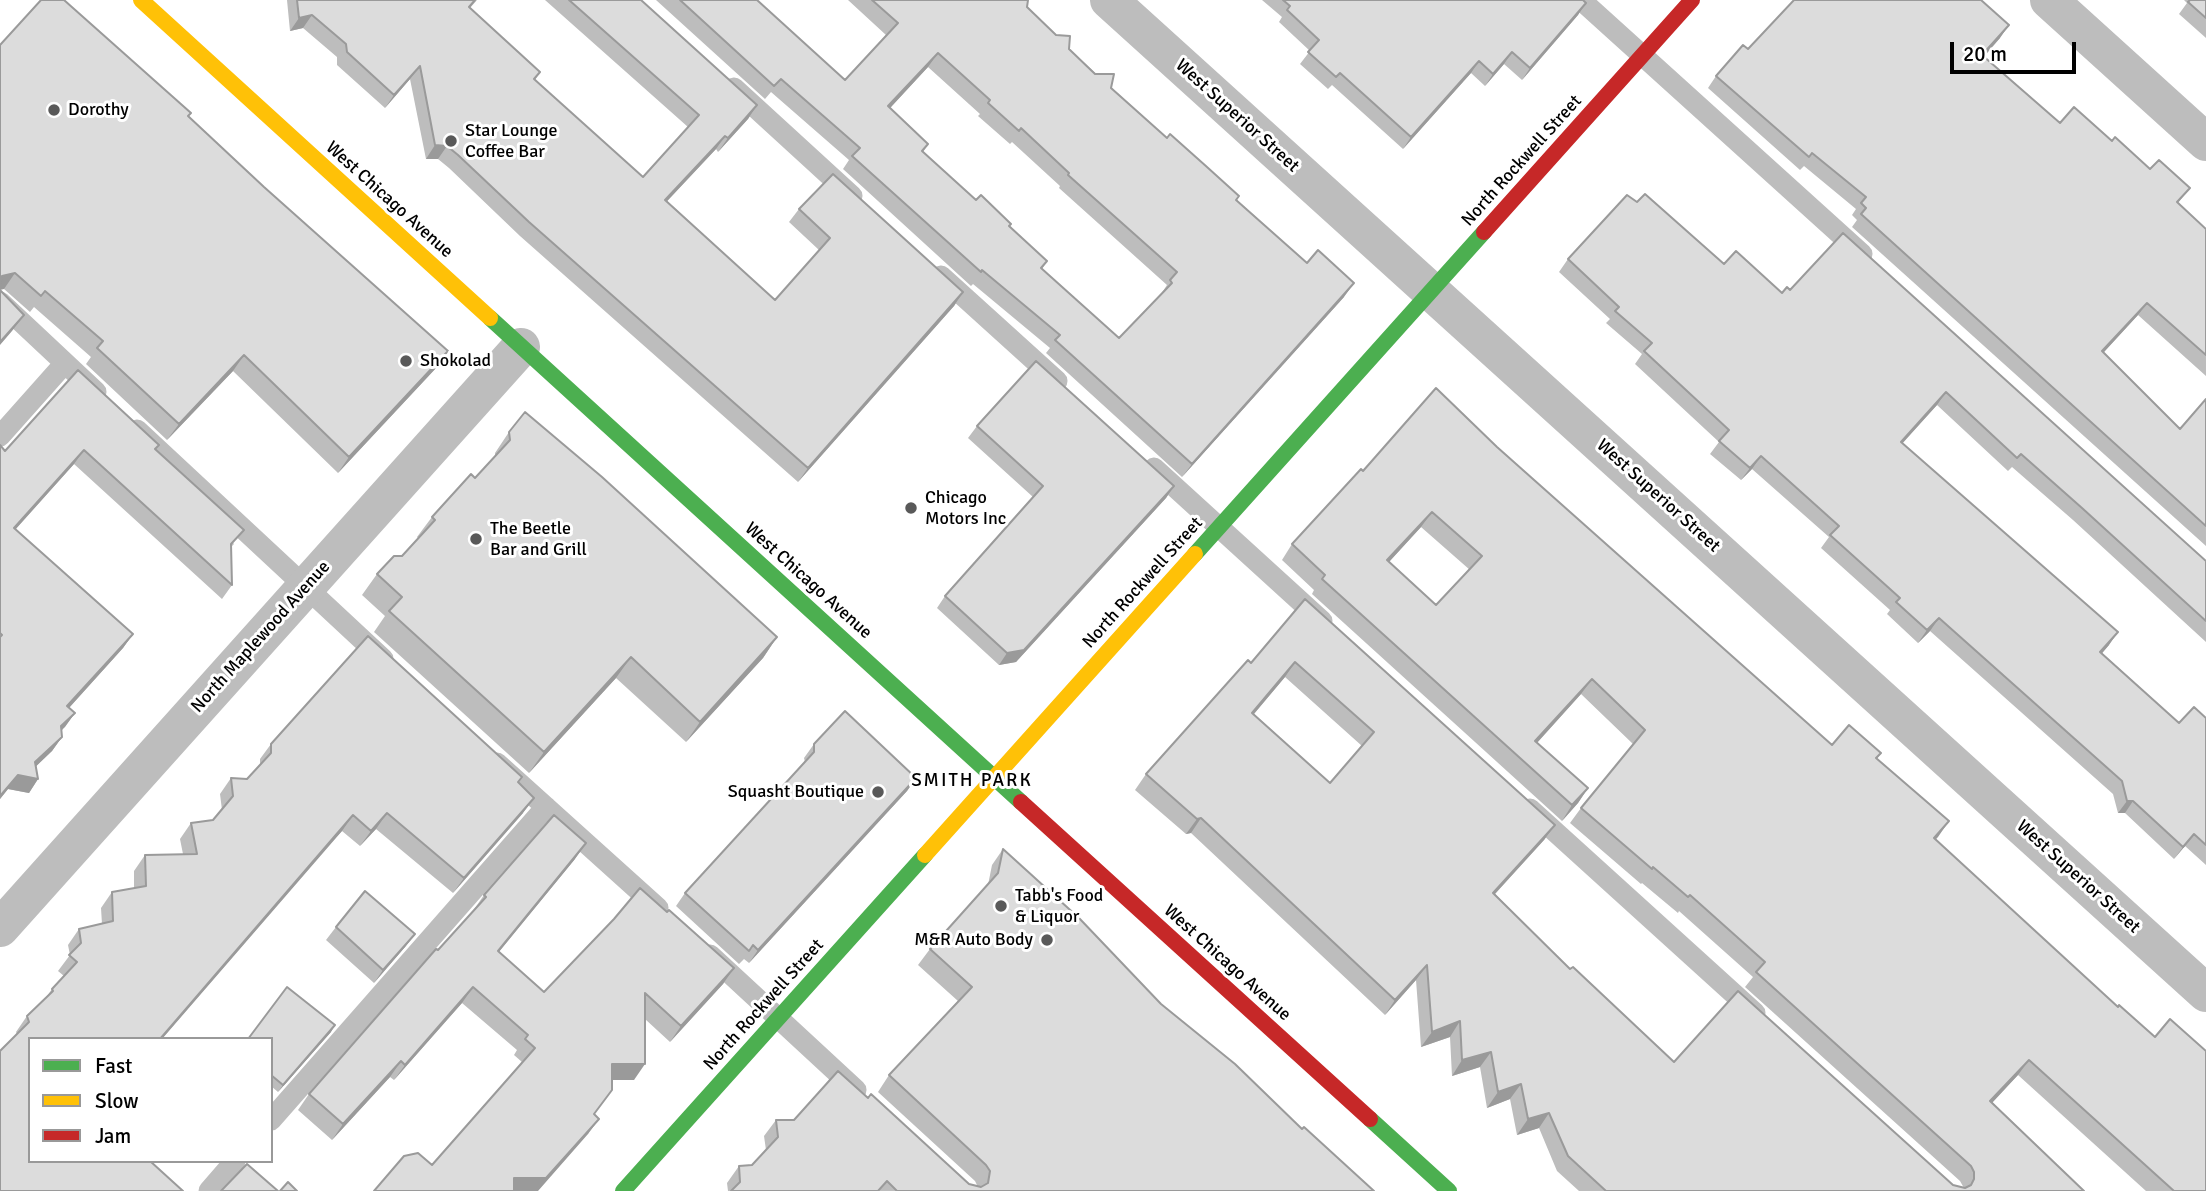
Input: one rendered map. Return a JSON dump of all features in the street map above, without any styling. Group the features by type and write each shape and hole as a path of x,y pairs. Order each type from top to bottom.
{"main road":[{"name":"West Chicago Avenue","path":"141,0 1449,1191"},
{"name":"North Rockwell Street","path":"623,1191 1692,0"}],"street":[{"name":"West Superior Street","path":"1110,0 2206,993"},
{"path":"2049,0 2205,138"},
{"name":"North Maplewood Avenue","path":"0,928 522,347"}],"lane":[{"path":"1581,0 1873,264"},
{"path":"719,75 864,206"},
{"path":"926,262 1071,393"},
{"path":"0,302 396,670"},
{"path":"0,436 65,363"},
{"path":"1143,458 1336,633"},
{"path":"486,752 670,920"},
{"path":"1510,791 1766,1024"},
{"path":"273,1119 546,807"},
{"path":"691,938 874,1106"},
{"path":"209,1191 234,1163"}],"building":[{"path":"41,0 64,0 191,113 188,116 264,187 448,351 349,457 244,355 179,424 97,348 103,341 45,291 41,296 15,273 2,276 0,284 0,45"},
{"path":"297,0 475,0 469,7 540,72 534,79 643,177 699,115 569,0 641,0 757,105 728,138 725,136 665,200 775,300 830,238 799,209 833,174 963,292 808,468 529,222 458,155 447,146 435,145 420,66 394,95 347,52 346,44 312,15 299,18"},
{"path":"680,0 757,0 845,80 898,23 872,0 1028,0 1027,7 1056,35 1070,36 1069,49 1095,74 1114,74 1111,88 1167,138 1170,134 1207,167 1239,196 1236,200 1307,263 1318,250 1354,283 1192,464 1055,340 1060,335 982,270 981,272 852,156 860,148 781,79 774,86","holes":["938,53 990,100 988,103 1019,131 1021,128 1069,173 1068,175 1177,272 1170,280 1172,283 1119,338 1041,268 1047,261 1009,226 1011,224 981,195 976,200 922,151 928,144 888,106"]},
{"path":"1283,0 1583,0 1586,3 1530,68 1512,52 1493,74 1479,61 1411,137 1340,73 1336,77 1308,52 1319,40 1287,10 1290,6"},
{"path":"1794,0 1981,0 2009,25 1982,55 2060,123 2074,107 2112,141 2115,137 2150,169 2159,160 2190,188 2177,202 2206,229 2206,355 2147,303 2102,351 2180,429 2206,399 2206,526 1861,214 1866,208 1861,203 1866,197 1812,153 1809,157 1716,76 1743,45 1748,49"},
{"path":"2206,0 2206,18 2188,2"},
{"path":"1645,194 1724,264 1736,251 1782,293 1787,287 1790,290 1843,233 2206,561 2206,621 2021,454 2017,458 1946,392 1901,442 2118,632 2100,652 2179,723 2194,707 2206,718 2206,845 2194,834 2183,847 2133,801 2127,801 2122,781 1939,618 1927,630 1896,602 1900,598 1830,535 1839,526 1761,456 1750,468 1719,441 1729,430 1644,351 1652,343 1615,311 1619,307 1568,259 1627,195 1637,202"},
{"path":"0,290 24,315 0,342"},
{"path":"1036,361 1174,486 1024,650 1007,653 945,596 1043,486 977,426"},
{"path":"78,370 159,445 155,449 244,530 231,544 232,585 84,450 14,528 133,634 67,706 75,713 61,726 62,737 35,762 38,779 18,775 0,796 0,445 5,451"},
{"path":"1436,388 1497,447 1832,745 1849,725 1881,753 1876,758 1949,821 1934,838 2118,1007 2119,1005 2155,1037 2170,1019 2206,1051 2206,1191 2174,1191 2029,1060 1990,1101 2084,1191 1606,1191 1568,1156 1549,1113 1528,1119 1521,1084 1498,1092 1491,1052 1462,1060 1460,1021 1432,1032 1427,965 1395,1000 1201,818 1197,819 1146,774 1248,660 1251,663 1305,599 1555,825 1493,893 1570,969 1573,967 1674,1062 1738,991 1953,1185 1965,1188 1971,1185 1974,1172 1971,1166 1756,972 1765,962 1690,895 1688,897 1653,867 1652,869 1581,808 1645,730 1592,679 1535,741 1588,788 1572,805 1322,579 1325,575 1292,544 1361,469 1363,471","holes":["1432,512 1482,556 1436,605 1387,560","1295,662 1374,732 1330,783 1252,713"]},
{"path":"525,412 602,477 777,637 700,722 631,657 544,752 389,611 402,597 377,574 394,556 402,556 435,520 432,517 471,474 475,478 510,440 509,432"},
{"path":"368,636 522,777 518,782 534,798 464,878 387,813 371,831 353,815 162,1037 28,1037 28,1163 152,1163 183,1191 0,1191 0,1051 29,1022 27,1016 77,962 69,955 81,943 79,929 113,921 112,892 146,886 145,855 197,854 191,823 213,820 233,796 231,778 247,779 271,753 271,744"},
{"path":"845,711 916,778 758,950 753,945 749,951 685,893 814,752 814,744"},
{"path":"554,815 586,843 498,951 544,992 640,888 734,968 681,1026 645,993 645,1064 612,1064 612,1090 594,1114 599,1119 546,1178 514,1178 514,1191 374,1191 404,1156 418,1153 432,1165 535,1048 525,1039 528,1035 473,987 405,1065 401,1061 343,1124 309,1094 436,949 438,950 486,897 484,895"},
{"path":"1003,849 1079,918 1161,1004 1235,1064 1302,1129 1304,1127 1374,1191 897,1191 887,1181 878,1191 731,1191 740,1182 739,1166 752,1165 778,1137 776,1120 794,1120 838,1071 868,1098 871,1094 969,1184 981,1187 988,1183 990,1171 986,1165 889,1075 972,987 930,949 998,873"},
{"path":"365,891 415,934 383,970 336,927"},
{"path":"287,987 335,1025 283,1085 273,1077 273,1037 250,1037"},
{"path":"247,1164 278,1191 221,1191"},
{"path":"288,1182 297,1191 280,1191"}],"traffic: fast":[{"path":"1195,554 1484,232"},
{"path":"490,318 1021,802"},
{"path":"623,1191 925,855"},
{"path":"1370,1119 1449,1191"}],"traffic: slow":[{"path":"141,0 490,318"},
{"path":"925,855 1195,554"}],"traffic: jam":[{"path":"1484,232 1692,0"},
{"path":"1021,802 1370,1119"}],"place":[{"name":"Dorothy","path":"54,110"},
{"name":"Star Lounge Coffee Bar","path":"451,141"},
{"name":"Shokolad","path":"406,361"},
{"name":"Chicago Motors Inc","path":"911,508"},
{"name":"The Beetle Bar and Grill","path":"476,539"},
{"name":"Squasht Boutique","path":"878,792"},
{"name":"Tabb's Food & Liquor","path":"1001,906"},
{"name":"M&R Auto Body","path":"1047,940"}],"district":[{"name":"SMITH PARK","path":"972,781"}]}
